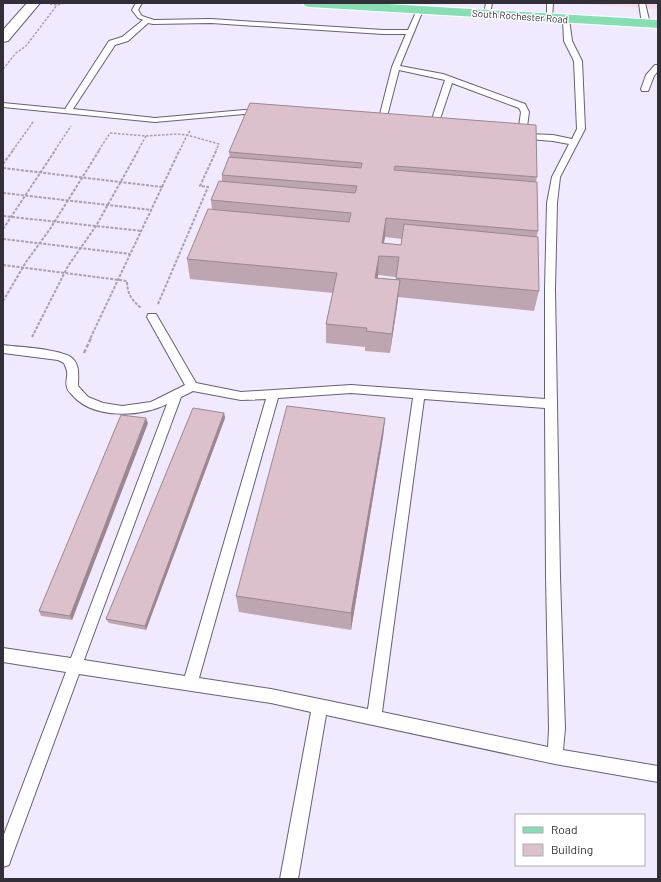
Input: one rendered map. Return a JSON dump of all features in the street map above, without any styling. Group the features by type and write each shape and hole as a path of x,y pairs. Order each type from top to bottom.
{"main road":[{"name":"South Rochester Road","path":"309,3 420,10 488,8 550,18 652,24"}],"street":[{"path":"3,38 34,3"}],"lane":[{"path":"139,3 135,10 140,17 146,21 153,22 211,21 383,32 412,32"},
{"path":"550,3 550,18"},
{"path":"642,3 652,24"},
{"path":"367,123 381,124 396,67 420,10"},
{"path":"555,756 557,729 553,577 550,289 552,203 556,178 581,129 578,61 568,41 566,19"},
{"path":"68,111 112,43 125,39 146,21"},
{"path":"396,67 449,79 522,106 524,112 518,136 574,142"},
{"path":"645,89 650,75 658,67"},
{"path":"446,131 437,128 434,125 449,79"},
{"path":"3,105 156,120 244,112 272,115"},
{"path":"152,317 192,387"},
{"path":"3,349 60,356 69,362 73,372 72,387 84,400 102,407 122,410 153,406 192,387 241,396 350,389 552,404"},
{"path":"190,683 273,394"},
{"path":"3,859 176,395"},
{"path":"374,718 419,395"},
{"path":"3,655 271,696 555,756 658,774"},
{"path":"289,879 320,706"}],"path":[{"path":"53,4 57,5 65,3"},
{"path":"3,69 16,53 26,46 57,5"},
{"path":"3,164 35,118"},
{"path":"3,229 74,123"},
{"path":"3,301 22,268 55,222 114,126"},
{"path":"3,265 127,281 127,291 132,301 152,317 208,187 200,186 219,144 177,134 146,136 110,133"},
{"path":"25,352 64,273 96,226 146,136"},
{"path":"73,377 187,136"},
{"path":"3,168 162,187"},
{"path":"3,193 152,210"},
{"path":"3,216 142,231"},
{"path":"3,239 130,254"}],"shaded area":[{"path":"570,3 658,3 658,9"}],"building":[{"path":"250,103 536,125 537,177 395,166 394,170 537,182 538,231 386,218 382,243 401,245 404,224 538,237 539,291 396,278 399,257 379,256 375,278 400,280 392,334 366,331 367,328 326,324 337,273 187,259 208,209 349,222 351,213 211,200 219,181 355,193 357,186 222,175 229,157 361,168 362,163 229,152"},
{"path":"287,406 385,418 351,613 236,596"},
{"path":"193,408 224,413 145,626 106,619"},
{"path":"121,415 146,418 70,616 39,611"}]}
